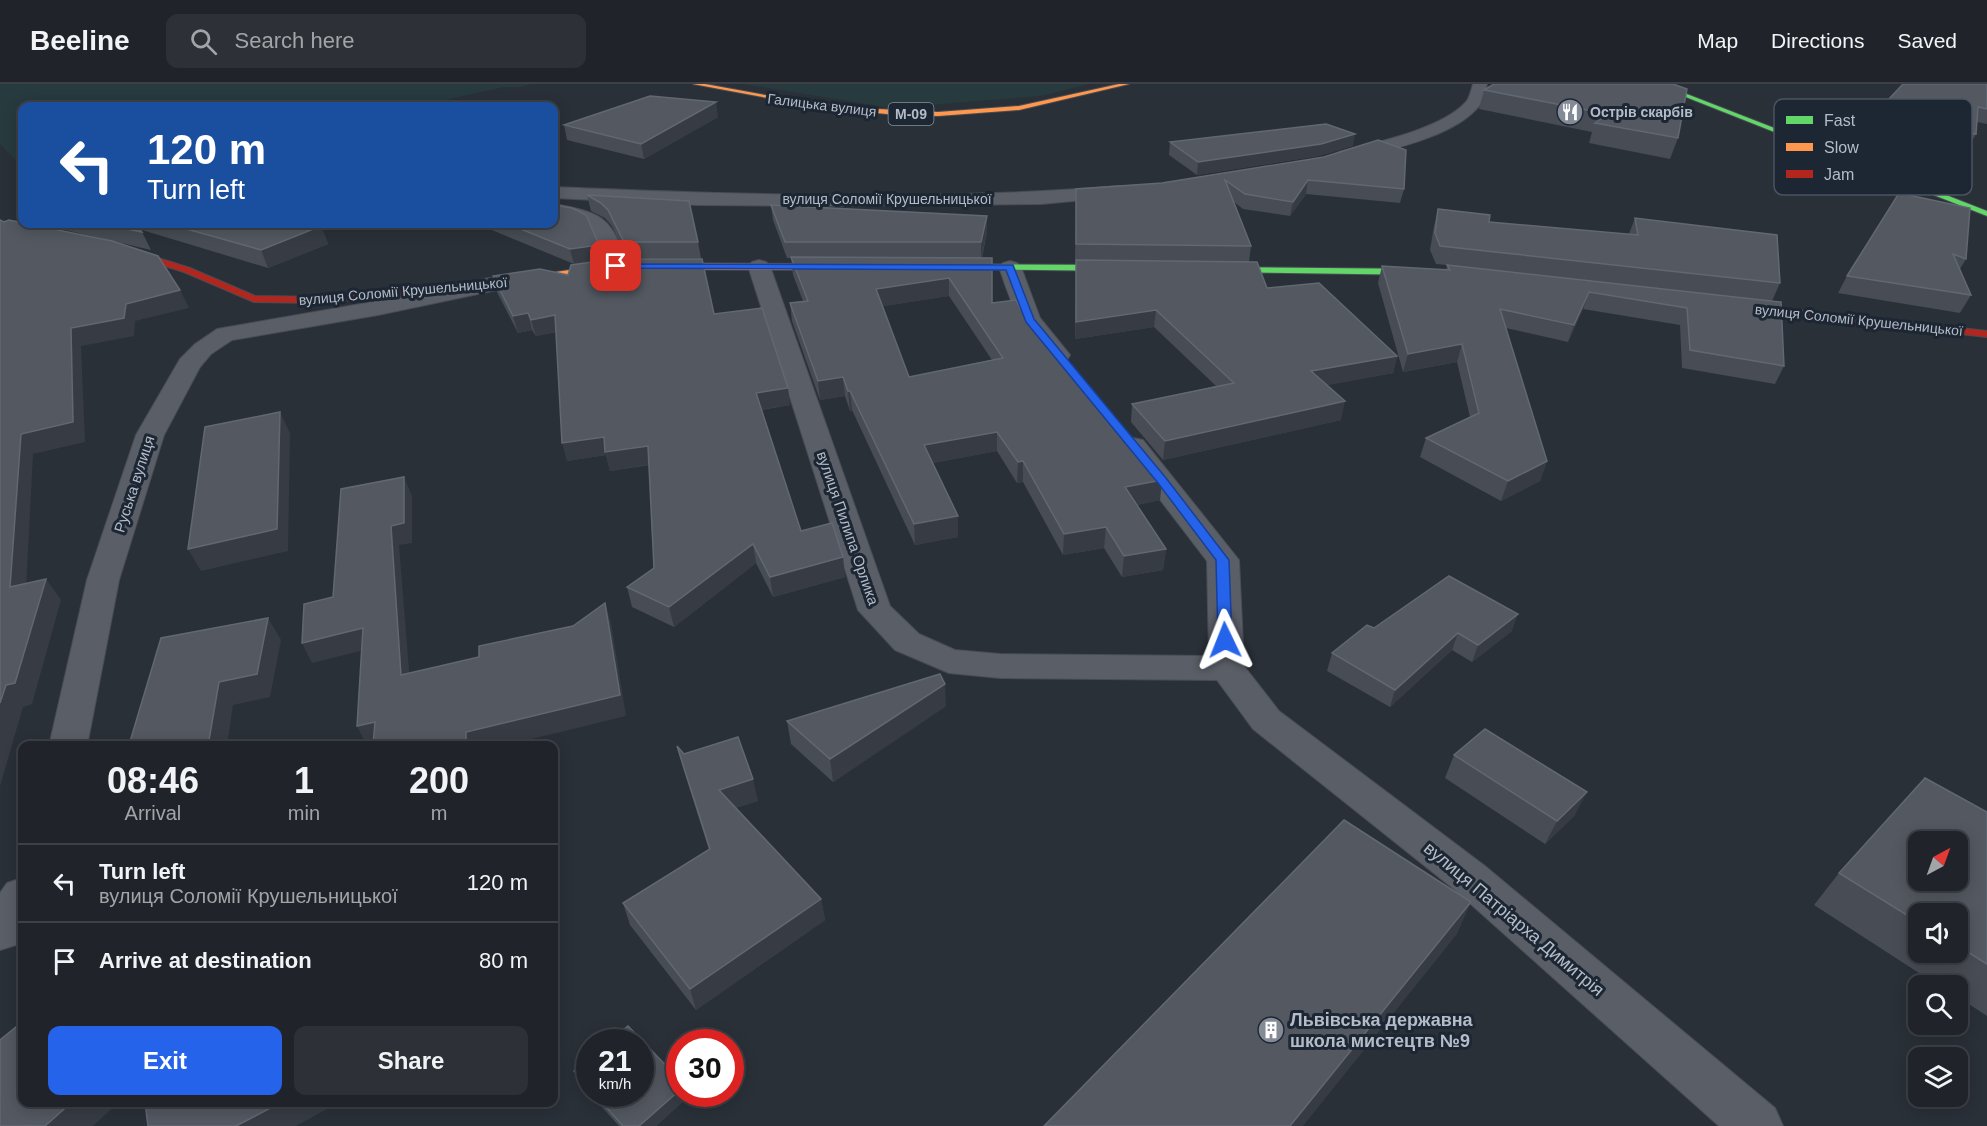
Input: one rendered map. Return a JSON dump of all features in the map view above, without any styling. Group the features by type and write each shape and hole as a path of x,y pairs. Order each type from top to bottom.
{"street":[{"name":"Галицька вулиця","path":"696,84 754,97 837,110 943,114 1031,107 1126,84"},
{"path":"1331,160 1424,132 1473,104 1480,84"},
{"path":"1656,84 1774,130"},
{"name":"вулиця Соломії Крушельницької","path":"558,193 697,199 1041,198 1139,191"},
{"path":"1939,195 1987,214"},
{"path":"558,211 580,214 595,220 603,227 616,266"},
{"name":"вулиця Соломії Крушельницької","path":"105,246 126,250 187,270 254,299 322,300 428,288 490,284 616,266 854,267"},
{"name":"вулиця Пилипа Орлика","path":"759,266 875,610 908,642 949,661 1000,666 1227,668"},
{"path":"938,267 1139,269"},
{"path":"1010,267 1029,320 1074,374"},
{"path":"1198,269 1445,273"},
{"name":"Руська вулиця","path":"69,741 103,580 150,435 189,364 203,349 225,334 368,310 490,284"},
{"name":"вулиця Соломії Крушельницької","path":"1725,304 1987,334"},
{"path":"1118,427 1223,560 1227,668"},
{"name":"вулиця Патріарха Димитрія","path":"1227,668 1266,720 1470,878 1757,1126"},
{"path":"0,931 18,902"}],"green space":[{"path":"0,84 531,84 522,87 504,87 436,102 18,102 18,163 0,144"},
{"path":"743,84 1089,84 1041,96 892,108"}],"building":[{"path":"1494,84 1673,84 1687,89 1678,138 1595,123 1608,114 1484,90"},
{"path":"1903,84 1987,84 1987,109 1978,107 1976,134 1972,133 1972,99 1889,99"},
{"path":"650,96 716,102 641,144 564,125"},
{"path":"1326,124 1355,134 1321,144 1198,162 1170,142"},
{"path":"1378,140 1406,150 1404,189 1308,180 1293,202 1245,194 1225,180 1251,246 1076,244 1076,189 1162,183 1324,157"},
{"path":"587,195 689,201 698,242 624,242 608,210"},
{"path":"1898,195 1908,195 1970,208 1966,259 1953,254 1971,295 1847,276"},
{"path":"771,205 987,216 981,242 785,242"},
{"path":"558,206 572,208 586,215 599,245 570,249 518,228 558,228"},
{"path":"1438,209 1490,215 1489,222 1638,235 1635,218 1777,235 1780,283 1440,246 1435,233"},
{"path":"0,220 4,222 9,220 18,222 18,228 48,228 112,241 158,256 180,290 126,304 124,318 71,328 73,422 21,434 10,587 46,579 15,683 6,685 0,703"},
{"path":"122,228 139,228 142,232"},
{"path":"183,228 316,228 261,250"},
{"path":"791,257 992,258 992,303 1016,300 1020,308 1162,480 1125,487 1166,549 1124,556 1106,527 1064,534 1023,461 1018,462 997,432 924,445 958,516 914,524 843,377 818,381 790,303 808,301","holes":["949,278 1003,358 909,377 876,289"]},
{"path":"614,259 702,259 714,314 762,308 788,388 756,393 801,531 832,523 843,557 770,577 753,544 669,607 627,587 654,568 648,446 605,452 604,437 562,443 555,315 531,320 528,313 513,316 493,276 540,269 568,275 571,265"},
{"path":"1076,260 1257,262 1267,288 1319,283 1397,356 1311,371 1345,401 1165,441 1132,404 1234,383 1156,310 1076,322"},
{"path":"1447,265 1781,302 1784,366 1690,350 1687,308 1589,292 1574,325 1500,309 1547,461 1508,481 1426,438 1479,413 1462,344 1408,354 1382,266 1450,270"},
{"path":"280,412 277,529 188,549 205,427"},
{"path":"404,477 404,523 391,526 401,675 479,657 479,646 573,626 605,603 620,695 466,732 466,741 373,741 375,722 357,726 363,628 302,643 304,604 333,597 341,489"},
{"path":"1449,576 1518,614 1478,645 1458,633 1395,690 1332,653 1367,625 1374,628"},
{"path":"268,618 257,674 219,682 209,741 130,741 161,638"},
{"path":"940,674 945,684 830,759 787,721"},
{"path":"1485,729 1587,792 1557,821 1454,755"},
{"path":"738,737 753,779 719,790 821,899 690,989 623,903 710,849 677,746 684,754"},
{"path":"1925,778 1987,812 1987,964 1968,952 1968,903 1908,903 1908,916 1839,873"},
{"name":"Львівська державна школа мистецтв №9","path":"1344,820 1471,902 1290,1126 1044,1126"},
{"path":"18,1025 18,1107 66,1107 45,1126 0,1126 0,1040"},
{"path":"654,1053 666,1065 666,1102 639,1126 623,1126 606,1107 654,1107"},
{"path":"146,1107 272,1107 236,1126 148,1126"}],"traffic: fast":[{"path":"1656,84 1774,130"},
{"path":"1939,195 1987,214"},
{"path":"948,267 1122,268"},
{"path":"1215,270 1425,272"}],"traffic: slow":[{"path":"696,84 816,105 897,113 938,114 1019,108 1126,84"},
{"path":"508,282 617,266 837,267"}],"traffic: jam":[{"path":"120,249 187,270 254,299 322,300 508,282"},
{"path":"1735,306 1987,334"}],"place":[{"name":"Острів скарбів","path":"1570,112"},
{"name":"Львівська державна школа мистецтв №9","path":"1271,1030"}],"route":[{"path":"616,266 1010,267 1029,320 1162,480 1223,560 1225,640"}]}
